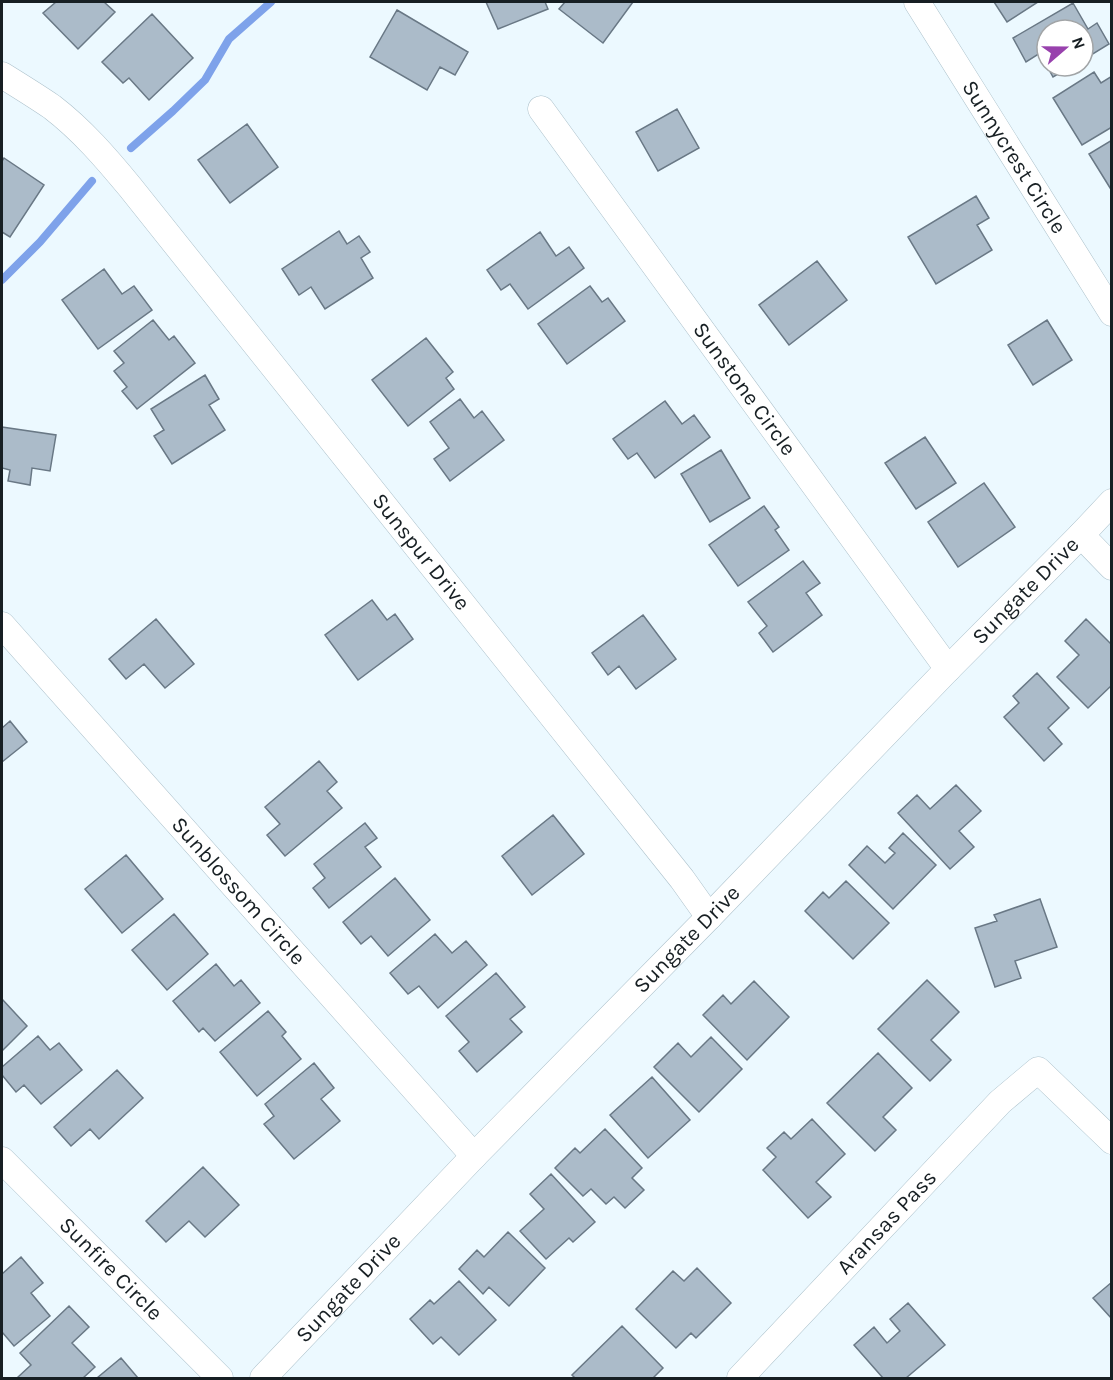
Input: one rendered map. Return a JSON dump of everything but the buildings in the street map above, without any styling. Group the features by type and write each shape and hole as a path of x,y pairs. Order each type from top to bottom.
{"street":[{"name":"Sunnycrest Circle","path":"917,2 1112,313"},
{"name":"Sunspur Drive","path":"2,75 52,107 100,151 675,869 709,917"},
{"name":"Sunstone Circle","path":"541,109 948,669"},
{"name":"Sungate Drive","path":"263,1378 474,1156 1112,502"},
{"path":"1081,535 1112,567"},
{"name":"Sunblossom Circle","path":"2,625 474,1156"},
{"name":"Aransas Pass","path":"740,1378 1000,1102 1038,1070 1112,1141"},
{"name":"Sunfire Circle","path":"2,1160 220,1378"}],"waterway":[{"path":"131,148 205,80 229,39 271,2"},
{"path":"2,280 40,242 92,181"}]}
